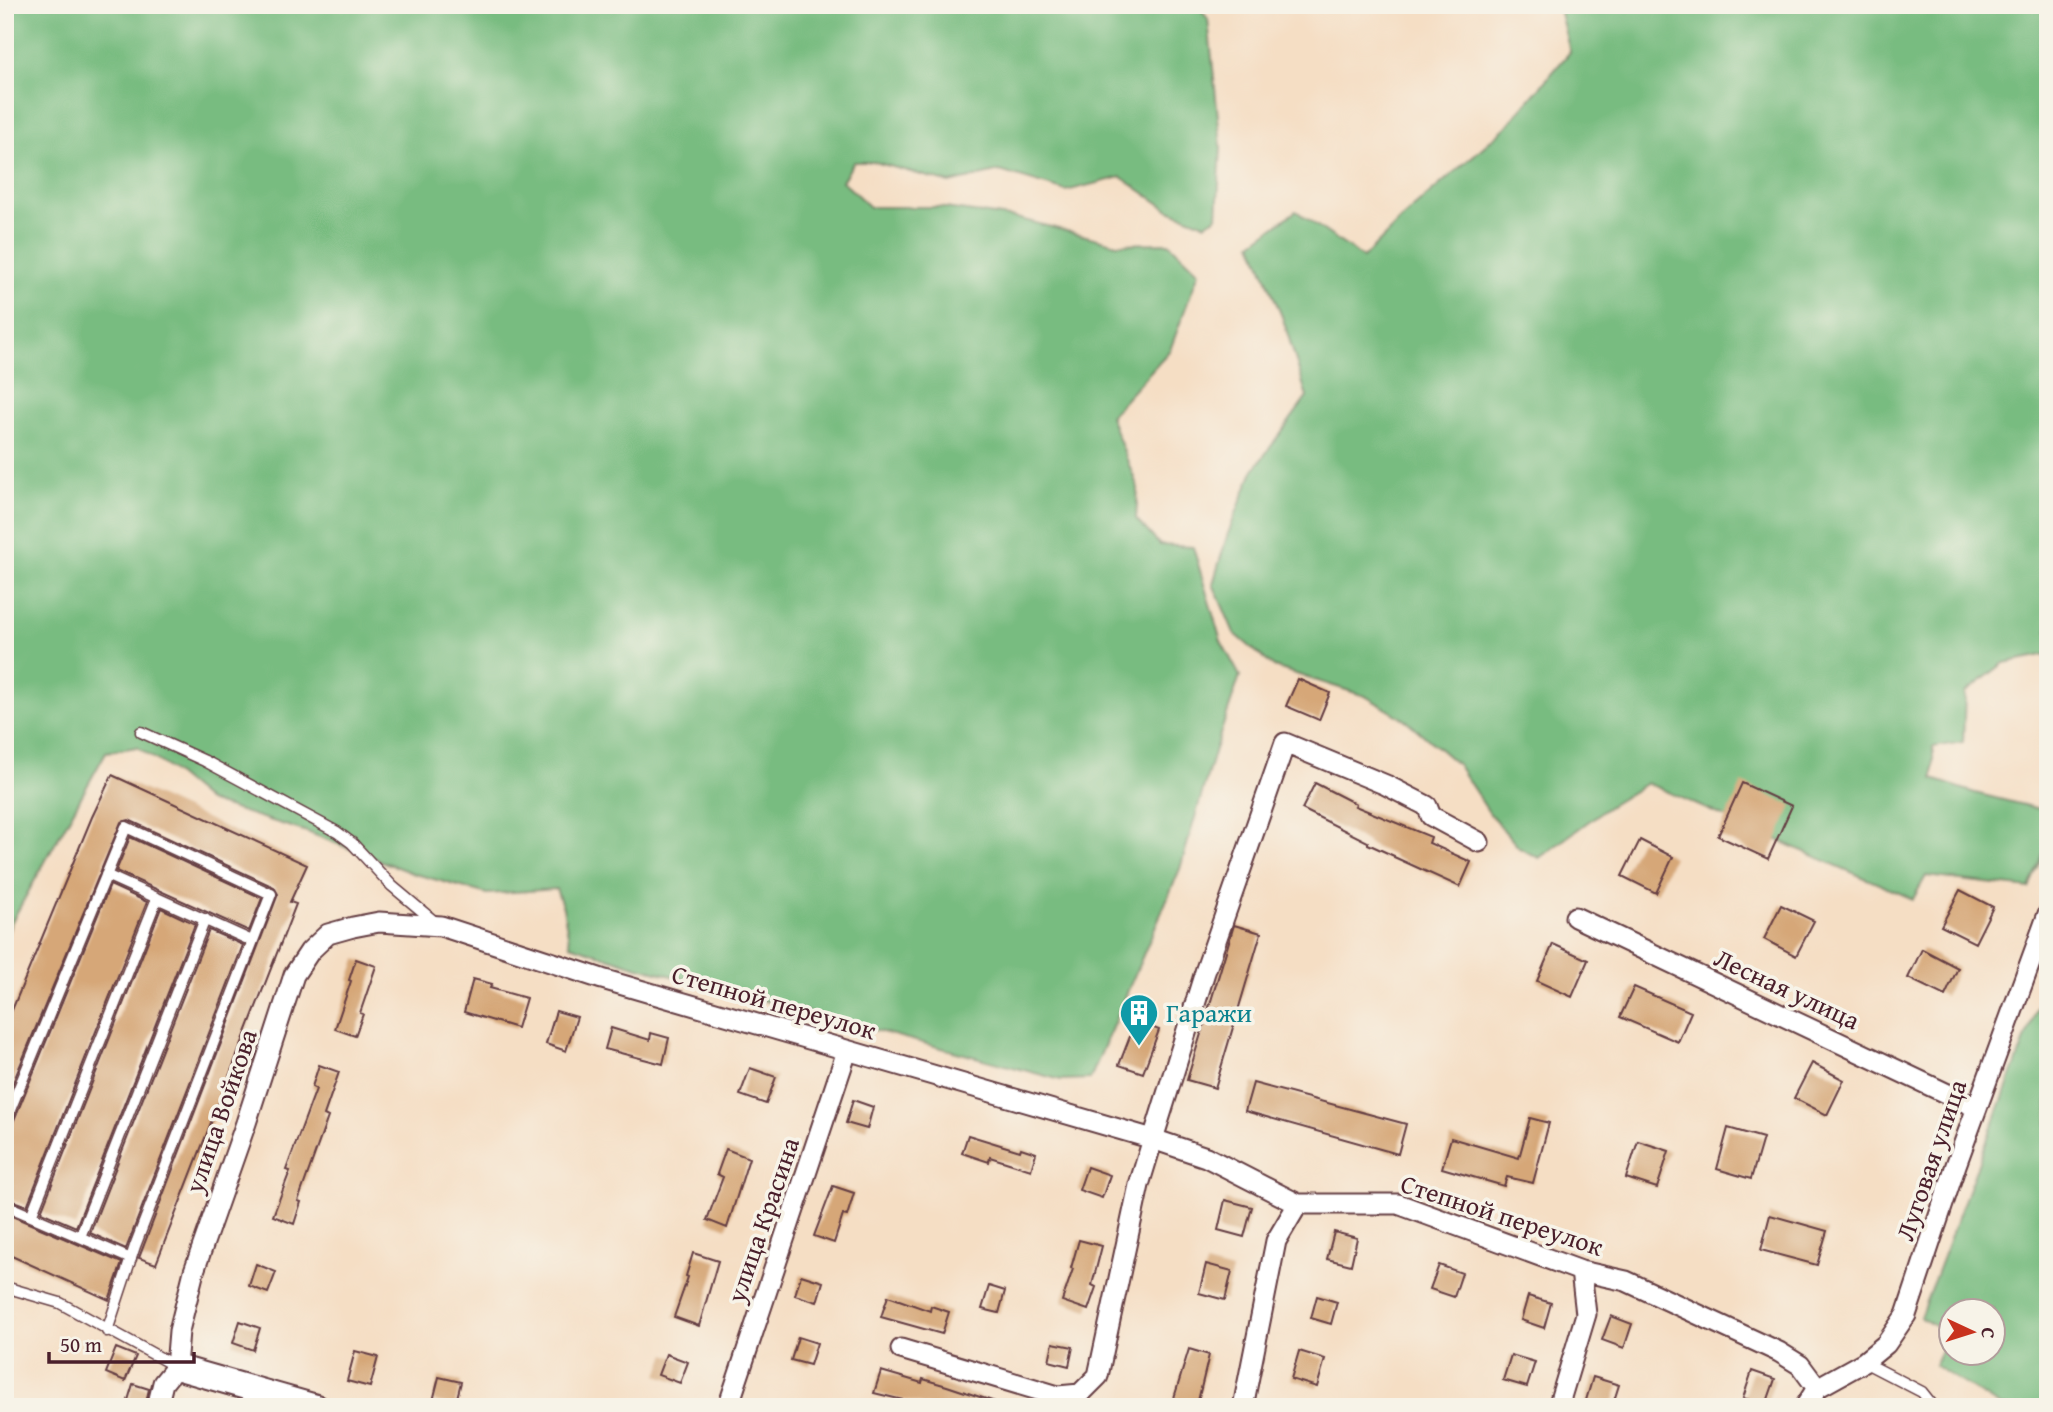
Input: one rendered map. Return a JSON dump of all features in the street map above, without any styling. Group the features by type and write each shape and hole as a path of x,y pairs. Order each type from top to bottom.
{"street":[{"path":"901,1349 1058,1396 1080,1394 1098,1376 1131,1219 1153,1139 1205,972 1285,743 1386,785 1427,806 1431,817 1479,842"},
{"name":"Луговая улица","path":"1817,1388 1864,1362 1886,1345 1906,1315 1977,1108 2048,914"},
{"name":"Лесная улица","path":"1575,917 1977,1108"},
{"name":"Степной переулок","path":"379,922 441,926 602,979 1153,1139 1206,1157 1298,1204 1398,1205 1581,1271 1626,1281 1779,1352 1800,1365 1817,1388"},
{"name":"улица Войкова","path":"157,1407 163,1383 176,1367 179,1331 194,1271 246,1123 293,975 310,951 328,934 379,922"},
{"name":"улица Красина","path":"728,1407 847,1051"},
{"path":"1243,1407 1276,1241 1298,1204"},
{"path":"1558,1407 1587,1314 1581,1271"},
{"path":"176,1367 316,1407"},
{"path":"1805,1407 1817,1388"}],"lane":[{"path":"142,732 205,761 337,832 352,843 401,894 441,926"},
{"path":"5,1122 126,827 271,894 131,1259 107,1331"},
{"path":"106,875 252,941"},
{"path":"31,1216 157,898"},
{"path":"80,1237 205,919"},
{"path":"5,1205 131,1259"},
{"path":"5,1287 60,1303 176,1367"},
{"path":"1864,1362 1922,1392 1934,1407"}],"green space":[{"path":"5,5 1197,5 1208,19 1221,147 1217,217 1205,224 1169,210 1121,177 1066,191 1000,171 950,183 875,162 854,162 842,181 870,207 938,207 1016,218 1117,244 1169,243 1199,272 1170,350 1110,416 1138,488 1136,519 1160,545 1193,547 1221,641 1240,676 1215,749 1180,869 1090,1079 1061,1080 635,966 570,945 563,908 556,889 487,894 412,873 307,832 208,801 166,766 137,747 106,752 11,923 5,940"},
{"path":"1558,5 2048,5 2048,654 2004,663 1965,693 1963,742 1933,747 1933,779 1975,793 2048,811 2048,842 2029,888 1926,876 1913,899 1647,783 1608,807 1539,858 1519,848 1490,814 1457,764 1407,721 1365,696 1274,667 1234,633 1213,584 1227,536 1253,471 1307,397 1283,319 1252,243 1296,211 1363,258 1411,210 1506,127 1570,52"},
{"path":"2048,979 2048,1407 2001,1407 1934,1365 1938,1357 1938,1366 2008,1366 2008,1296 1938,1296 1938,1328 1920,1317"}],"building":[{"path":"1298,679 1330,693 1319,720 1286,706"},
{"path":"112,775 307,865 290,902 296,904 156,1264 139,1258 278,894 274,887 129,820 121,822 5,1102 5,1027"},
{"path":"1315,783 1356,804 1355,806 1431,837 1429,843 1471,862 1460,887 1394,857 1302,809"},
{"path":"1742,783 1792,806 1768,859 1718,836"},
{"path":"130,837 262,898 249,931 116,871"},
{"path":"1640,840 1673,857 1656,893 1622,876"},
{"path":"110,885 147,902 27,1206 5,1198 5,1129 12,1125"},
{"path":"1960,890 1993,907 1975,943 1941,926"},
{"path":"1781,905 1814,921 1796,956 1764,939"},
{"path":"161,908 195,924 76,1227 41,1212"},
{"path":"1234,925 1261,933 1215,1088 1187,1080"},
{"path":"209,930 243,945 126,1249 90,1233"},
{"path":"1553,944 1588,960 1572,997 1537,981"},
{"path":"1922,949 1958,968 1945,996 1908,978"},
{"path":"356,959 376,966 355,1036 335,1029"},
{"path":"473,979 492,984 490,988 526,998 517,1028 464,1012"},
{"path":"1634,987 1691,1012 1678,1042 1620,1017"},
{"path":"556,1011 577,1017 566,1051 546,1044"},
{"name":"Гаражи","path":"1136,1021 1159,1030 1143,1073 1119,1065"},
{"path":"611,1028 650,1040 651,1033 669,1038 663,1064 605,1049"},
{"path":"1812,1063 1844,1080 1827,1115 1794,1098"},
{"path":"319,1065 339,1072 324,1115 328,1117 298,1201 301,1202 294,1224 273,1216 290,1171 286,1170 316,1089 312,1087"},
{"path":"750,1068 776,1077 766,1104 740,1095"},
{"path":"1253,1083 1406,1124 1398,1154 1245,1111"},
{"path":"853,1100 873,1107 867,1129 846,1123"},
{"path":"1530,1118 1549,1123 1533,1183 1507,1177 1504,1186 1442,1168 1451,1138 1519,1158"},
{"path":"1728,1128 1763,1138 1751,1179 1717,1169"},
{"path":"968,1135 1020,1151 1021,1148 1036,1153 1031,1170 990,1157 989,1162 962,1153"},
{"path":"1638,1141 1669,1151 1657,1188 1626,1178"},
{"path":"726,1149 749,1158 727,1228 707,1220 723,1177 717,1174"},
{"path":"1087,1167 1110,1175 1102,1198 1079,1190"},
{"path":"833,1186 854,1193 834,1243 814,1236"},
{"path":"1225,1200 1252,1207 1244,1237 1218,1230"},
{"path":"5,1213 122,1263 109,1300 5,1253"},
{"path":"1770,1215 1827,1231 1817,1265 1761,1250"},
{"path":"1334,1232 1357,1238 1351,1265 1327,1259"},
{"path":"1079,1240 1102,1246 1092,1285 1096,1287 1088,1310 1062,1301"},
{"path":"693,1253 718,1261 699,1326 674,1317"},
{"path":"256,1264 276,1272 268,1293 249,1286"},
{"path":"1206,1264 1232,1271 1225,1300 1199,1293"},
{"path":"1439,1265 1462,1273 1454,1297 1430,1289"},
{"path":"801,1275 823,1282 817,1302 795,1295"},
{"path":"989,1286 1005,1291 999,1313 982,1309"},
{"path":"888,1296 930,1311 931,1306 949,1312 942,1334 881,1317"},
{"path":"1317,1296 1337,1302 1331,1324 1311,1318"},
{"path":"1528,1296 1551,1303 1544,1328 1521,1320"},
{"path":"1611,1316 1632,1324 1624,1348 1602,1340"},
{"path":"240,1321 260,1328 253,1350 233,1343"},
{"path":"798,1337 817,1343 810,1365 791,1360"},
{"path":"1053,1343 1073,1347 1069,1366 1049,1361"},
{"path":"116,1348 136,1356 125,1381 106,1373"},
{"path":"1189,1349 1209,1355 1197,1405 1174,1398"},
{"path":"355,1351 378,1357 370,1387 347,1381"},
{"path":"1299,1351 1325,1359 1317,1387 1291,1379"},
{"path":"666,1354 688,1362 680,1383 658,1375"},
{"path":"1511,1355 1535,1362 1527,1387 1503,1380"},
{"path":"881,1371 922,1383 923,1379 1001,1404 1000,1407 932,1407 874,1393"},
{"path":"1752,1371 1775,1379 1766,1405 1743,1398"},
{"path":"439,1377 461,1382 455,1406 433,1401"},
{"path":"1593,1377 1619,1385 1612,1407 1584,1407"},
{"path":"133,1384 149,1389 145,1407 126,1407"}],"place":[{"name":"Гаражи","path":"1139,1047"}]}
